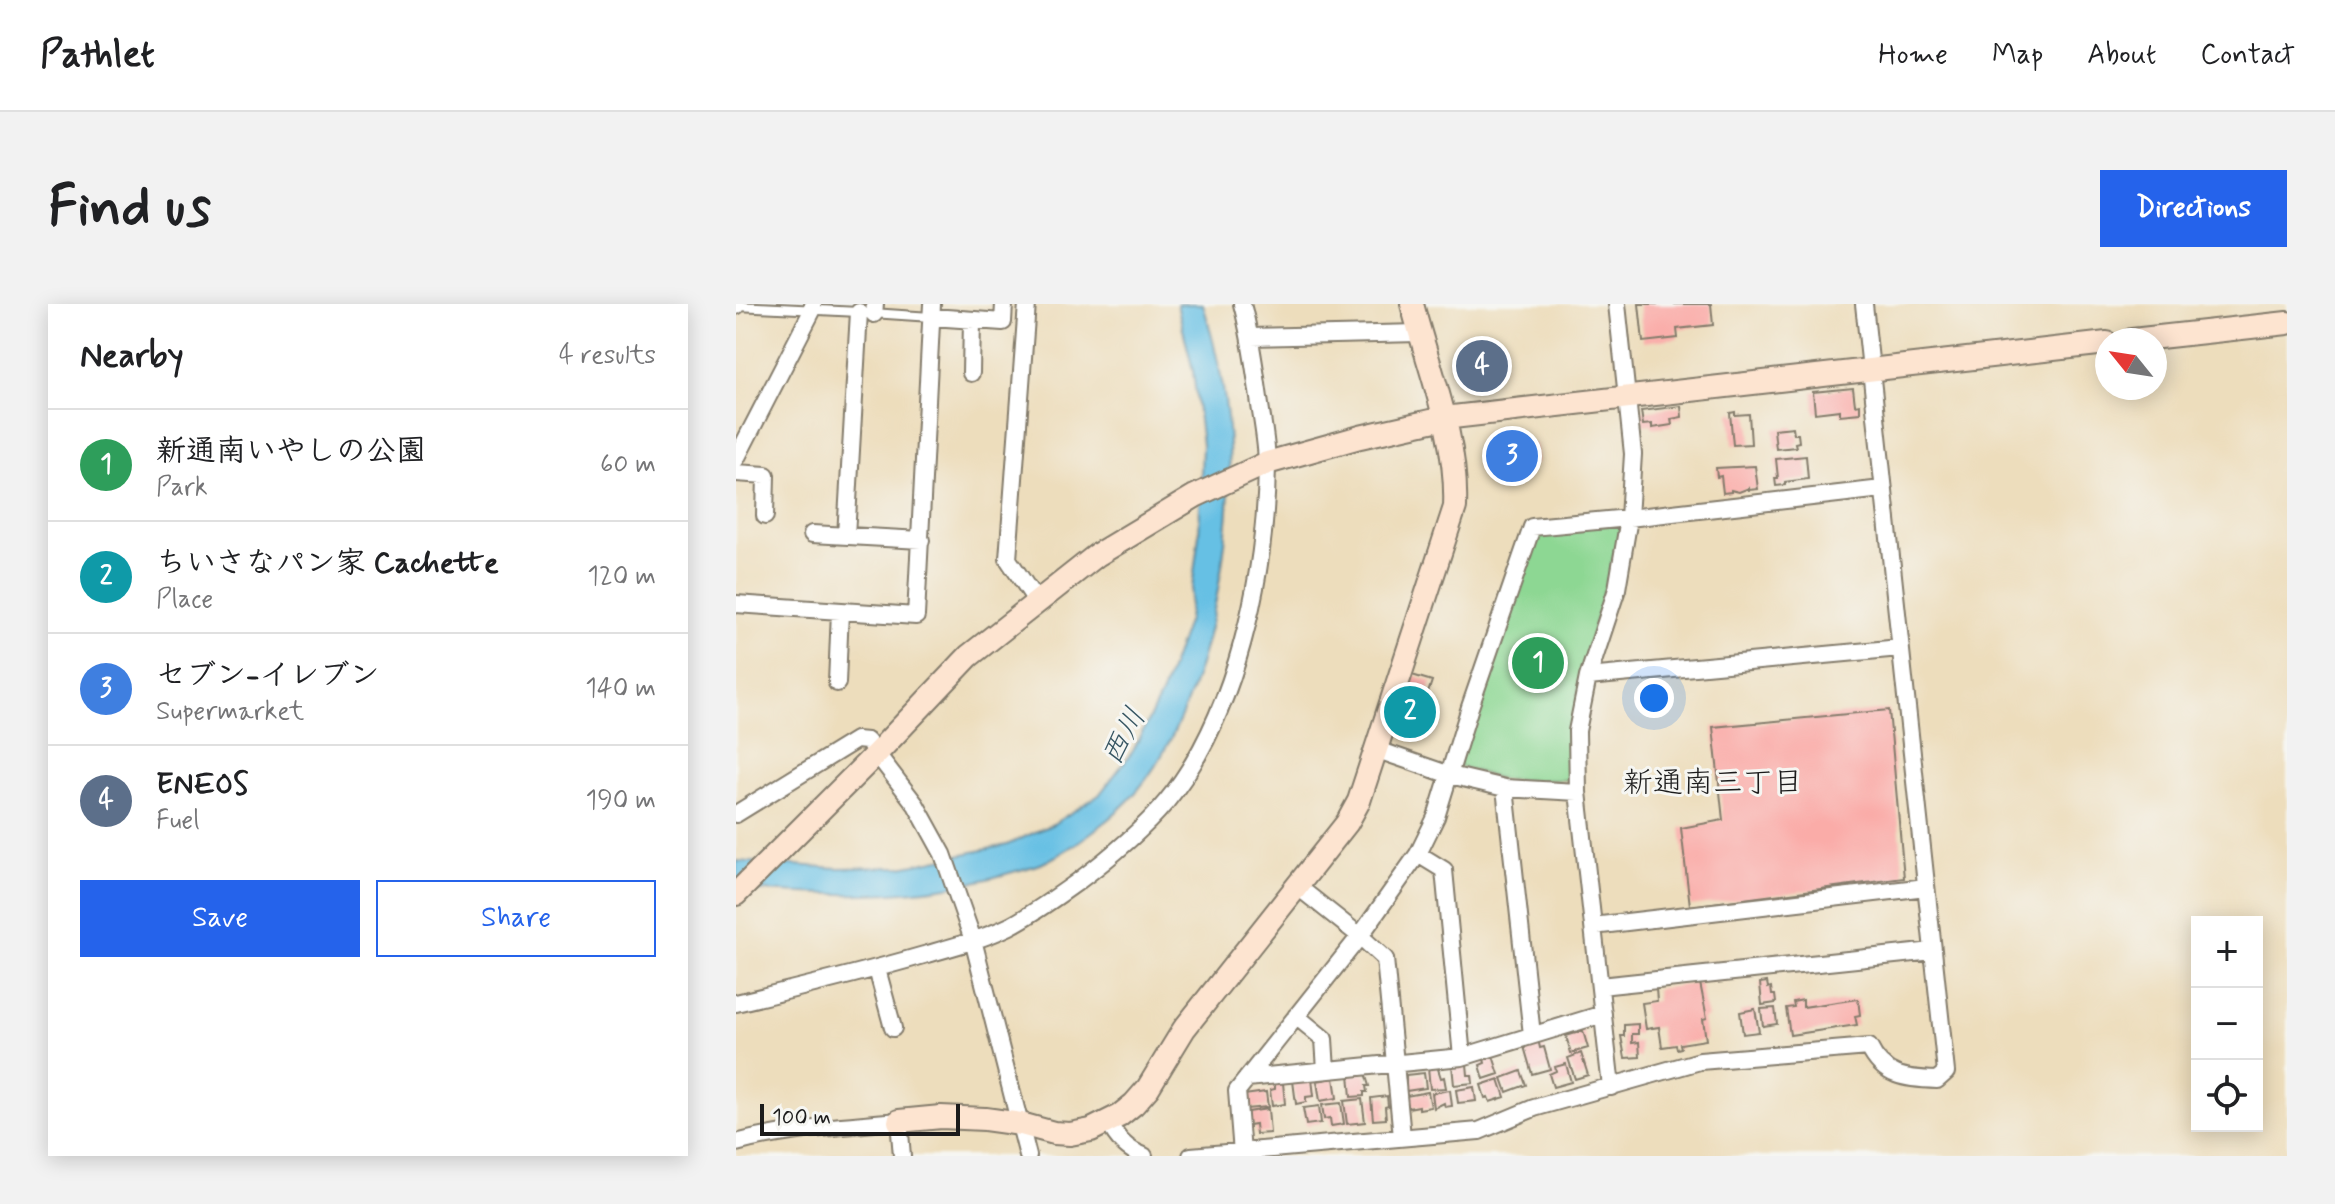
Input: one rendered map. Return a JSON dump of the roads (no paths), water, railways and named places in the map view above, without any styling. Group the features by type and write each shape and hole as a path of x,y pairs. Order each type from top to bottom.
{"street":[{"path":"736,604 916,616 932,310 972,320 1003,322 1004,304"},
{"path":"1027,304 1008,559 1037,602"},
{"path":"736,1003 877,969 1010,926 1093,871 1134,836 1167,801 1198,754 1223,701 1251,608 1262,547 1267,463 1251,337 1242,304"},
{"path":"736,1143 800,1132 941,1117 1021,1124 1070,1134 1109,1123 1134,1104 1148,1088 1184,1029 1347,823 1359,801 1455,507 1456,478 1444,418 1412,304"},
{"path":"1611,1087 1578,792 1577,731 1588,677 1617,589 1629,518 1633,454 1617,304"},
{"path":"1191,1156 1479,1131 1534,1108 1700,1061 1869,1047 1876,1061 1905,1079 1937,1080 1946,1072 1864,304"},
{"path":"736,459 813,306"},
{"path":"846,536 870,310"},
{"path":"971,373 972,320"},
{"path":"2167,336 2287,323"},
{"path":"1251,337 1419,333"},
{"path":"736,894 969,656 1097,555 1195,496 1267,463 1444,418 2095,344"},
{"path":"736,473 766,475 765,516"},
{"path":"1242,1153 1237,1091 1360,936 1418,854 1436,817 1532,527 1882,489"},
{"path":"812,534 921,540"},
{"path":"837,683 840,611"},
{"path":"1588,677 1900,648"},
{"path":"736,814 856,740 867,741 916,805 943,854 973,940 1028,1156"},
{"path":"1375,749 1450,775 1505,788 1578,792"},
{"path":"1505,788 1532,1035"},
{"path":"1418,854 1444,870 1462,1057"},
{"path":"1297,886 1385,959 1402,1137"},
{"path":"1593,926 1926,887"},
{"path":"1600,986 1933,951"},
{"path":"877,969 893,1028"},
{"path":"1247,1078 1462,1057 1603,1014"},
{"path":"1296,1016 1324,1039 1326,1070"},
{"path":"899,1121 902,1156"},
{"path":"1109,1123 1123,1144 1144,1156"}],"lane":[{"path":"736,305 932,310"}],"water":[{"path":"1177,304 1203,304 1215,350 1228,428 1230,471 1227,518 1222,568 1199,668 1182,714 1161,756 1137,791 1107,820 1058,855 1032,867 973,882 872,894 736,889 736,861 837,868 901,867 1007,845 1053,824 1099,795 1133,751 1162,693 1188,619 1199,534 1202,445 1193,371"}],"place":[{"name":"ENEOS","path":"1482,366"},
{"name":"セブン-イレブン","path":"1512,456"},
{"name":"新通南いやしの公園","path":"1538,663"},
{"name":"ちいさなパン家 Cachette","path":"1410,712"}],"district":[{"name":"新通南三丁目","path":"1713,782"}],"water label":[{"name":"西川","path":"1123,736"}]}
